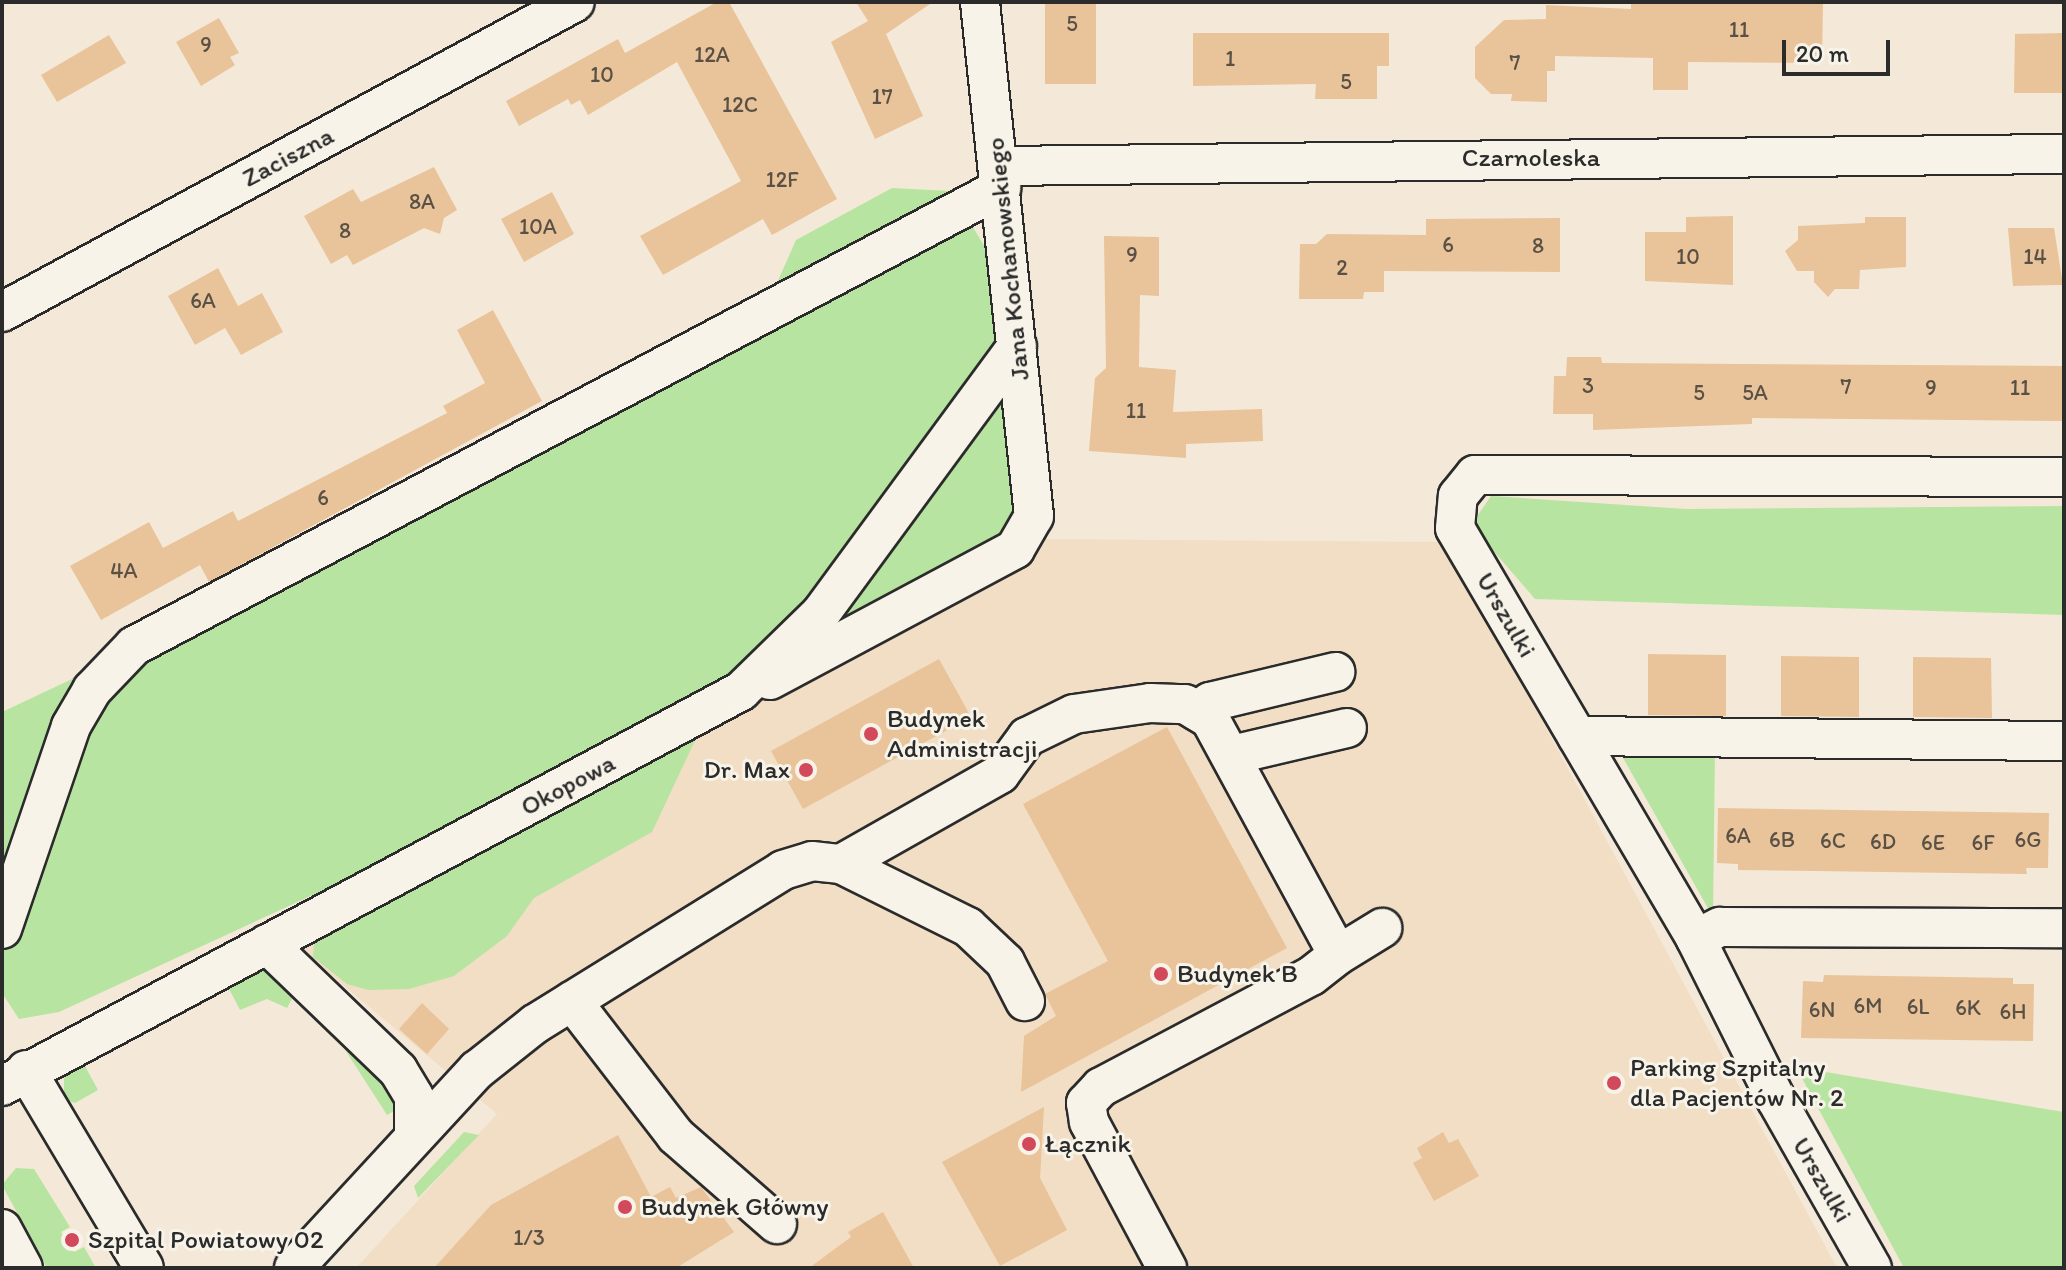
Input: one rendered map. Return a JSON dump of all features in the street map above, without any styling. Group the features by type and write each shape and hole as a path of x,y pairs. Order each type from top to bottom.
{"street":[{"name":"Zaciszna","path":"2,312 575,2"},
{"name":"Jana Kochanowskiego","path":"733,697 821,658 1015,549 1034,516 980,2"},
{"name":"Czarnoleska","path":"1000,177 2064,154"},
{"path":"2,929 71,726 104,674 134,646 1000,177"},
{"name":"Okopowa","path":"14,1078 733,697 771,668 821,613 1017,346"},
{"name":"Urszulki","path":"1872,1268 1776,1099 1696,939 1455,528 1458,496 1475,475 2064,477"},
{"path":"1197,711 1210,702 1335,672"},
{"path":"294,1268 414,1134 493,1055 572,1001 792,866 841,864 1000,774 1027,737 1074,714 1150,703 1185,704 1210,719 1338,955"},
{"path":"1232,755 1347,728"},
{"path":"1577,736 2064,741"},
{"path":"841,864 968,927 1005,962 1025,1001"},
{"path":"1696,939 1720,927 2064,928"},
{"path":"1167,1268 1089,1122 1086,1103 1101,1087 1311,976 1382,928"},
{"path":"267,944 398,1070 414,1097 414,1134"},
{"path":"572,1001 676,1136 777,1224"},
{"path":"14,1078 60,1132 144,1268"},
{"path":"1138,1268 1143,1223"},
{"path":"2,1229 23,1268"}],"shaded area":[{"path":"1045,539 1446,542 1837,1268 356,1268 497,1114 300,949"}],"green space":[{"path":"892,188 951,191 991,257 1024,551 699,732 652,832 534,898 507,936 454,976 409,989 368,990 347,984 313,957 314,944 435,875 393,858 59,1012 19,1019 2,993 2,712 372,538 769,301 796,240"},
{"path":"1491,496 1686,509 2064,506 2064,615 1535,599 1471,525"},
{"path":"1618,749 1715,749 1713,917"},
{"path":"253,969 274,969 299,986 287,1008 267,999 240,1010 228,987 85,1066 98,1090 75,1103 64,1099 64,1078 74,1067"},
{"path":"320,1011 406,1104 387,1115"},
{"path":"1796,1067 2064,1112 2064,1268 1904,1268"},
{"path":"464,1132 479,1135 418,1198 414,1186"},
{"path":"16,1168 34,1169 70,1227 61,1232 74,1252 84,1247 96,1268 47,1268 2,1185"}],"building":[{"path":"717,2 729,2 837,199 772,235 763,219 663,275 640,236 741,181 677,62 588,115 580,100 571,105 568,99 519,126 506,101 618,39 625,53"},
{"path":"856,2 933,2 886,34 923,116 875,139 831,42 868,21"},
{"path":"1045,2 1096,2 1096,84 1045,84"},
{"path":"1631,2 1823,2 1822,63 1688,62 1688,90 1653,90 1653,58 1555,56 1555,71 1547,71 1547,102 1511,101 1512,94 1491,94 1475,78 1475,47 1504,20 1546,19 1546,5 1631,9"},
{"path":"219,18 239,53 230,57 235,65 201,86 176,42"},
{"path":"1193,33 1389,33 1389,66 1377,66 1377,99 1315,99 1316,84 1193,86"},
{"path":"2064,33 2064,93 2014,93 2015,34"},
{"path":"109,35 126,63 57,102 41,75"},
{"path":"434,167 457,210 444,218 440,234 424,228 353,265 347,255 331,264 304,216 353,189 361,202"},
{"path":"552,192 574,234 524,262 501,219"},
{"path":"1733,216 1733,285 1645,281 1645,232 1686,232 1686,217"},
{"path":"1865,217 1906,217 1906,267 1860,270 1859,289 1835,289 1828,297 1814,282 1814,271 1797,271 1785,251 1798,240 1798,226 1865,223"},
{"path":"1560,218 1560,272 1384,271 1384,292 1364,292 1363,299 1299,299 1300,244 1316,244 1327,234 1426,235 1426,219"},
{"path":"2008,228 2054,228 2063,285 2013,286"},
{"path":"1104,236 1159,237 1159,296 1140,295 1139,367 1176,370 1173,412 1262,409 1263,441 1186,444 1186,458 1089,451 1095,378 1106,368"},
{"path":"218,268 238,306 262,293 283,332 241,355 225,328 195,345 168,296"},
{"path":"493,310 542,401 209,582 200,565 101,620 70,566 149,522 163,548 233,511 238,521 447,413 443,406 485,383 457,330"},
{"path":"1567,357 1601,357 1602,363 2062,366 2062,421 1752,418 1752,424 1593,430 1593,414 1553,414 1554,376 1566,376"},
{"path":"1648,654 1726,655 1726,716 1648,715"},
{"path":"1781,656 1859,657 1859,717 1781,716"},
{"path":"1913,657 1991,658 1992,718 1913,717"},
{"name":"Budynek Administracji","path":"939,659 971,717 803,809 771,751"},
{"path":"1167,727 1287,948 1021,1092 1024,1036 1056,1016 1045,994 1108,961 1023,804"},
{"path":"1718,808 2049,813 2048,868 2026,868 2027,874 1738,870 1738,864 1717,863"},
{"path":"1824,975 2013,978 2013,984 2034,984 2033,1041 1801,1038 1803,981 1823,982"},
{"path":"422,1003 449,1029 427,1054 399,1029"},
{"path":"1044,1107 1040,1178 1067,1230 1000,1266 942,1162"},
{"path":"1443,1132 1449,1143 1458,1139 1479,1176 1434,1201 1413,1163 1422,1158 1417,1148"},
{"path":"618,1135 651,1197 670,1187 676,1198 701,1187 734,1232 676,1268 434,1268 491,1205"},
{"name":"Budynek Główny","path":"883,1212 914,1268 809,1268 851,1237 848,1232"}],"place":[{"name":"Budynek Administracji","path":"871,734"},
{"name":"Dr. Max","path":"806,770"},
{"name":"Budynek B","path":"1161,974"},
{"name":"Parking Szpitalny dla Pacjentów Nr. 2","path":"1614,1083"},
{"name":"Łącznik","path":"1029,1144"},
{"name":"Budynek Główny","path":"625,1207"},
{"name":"Szpital Powiatowy 02","path":"72,1240"}]}
